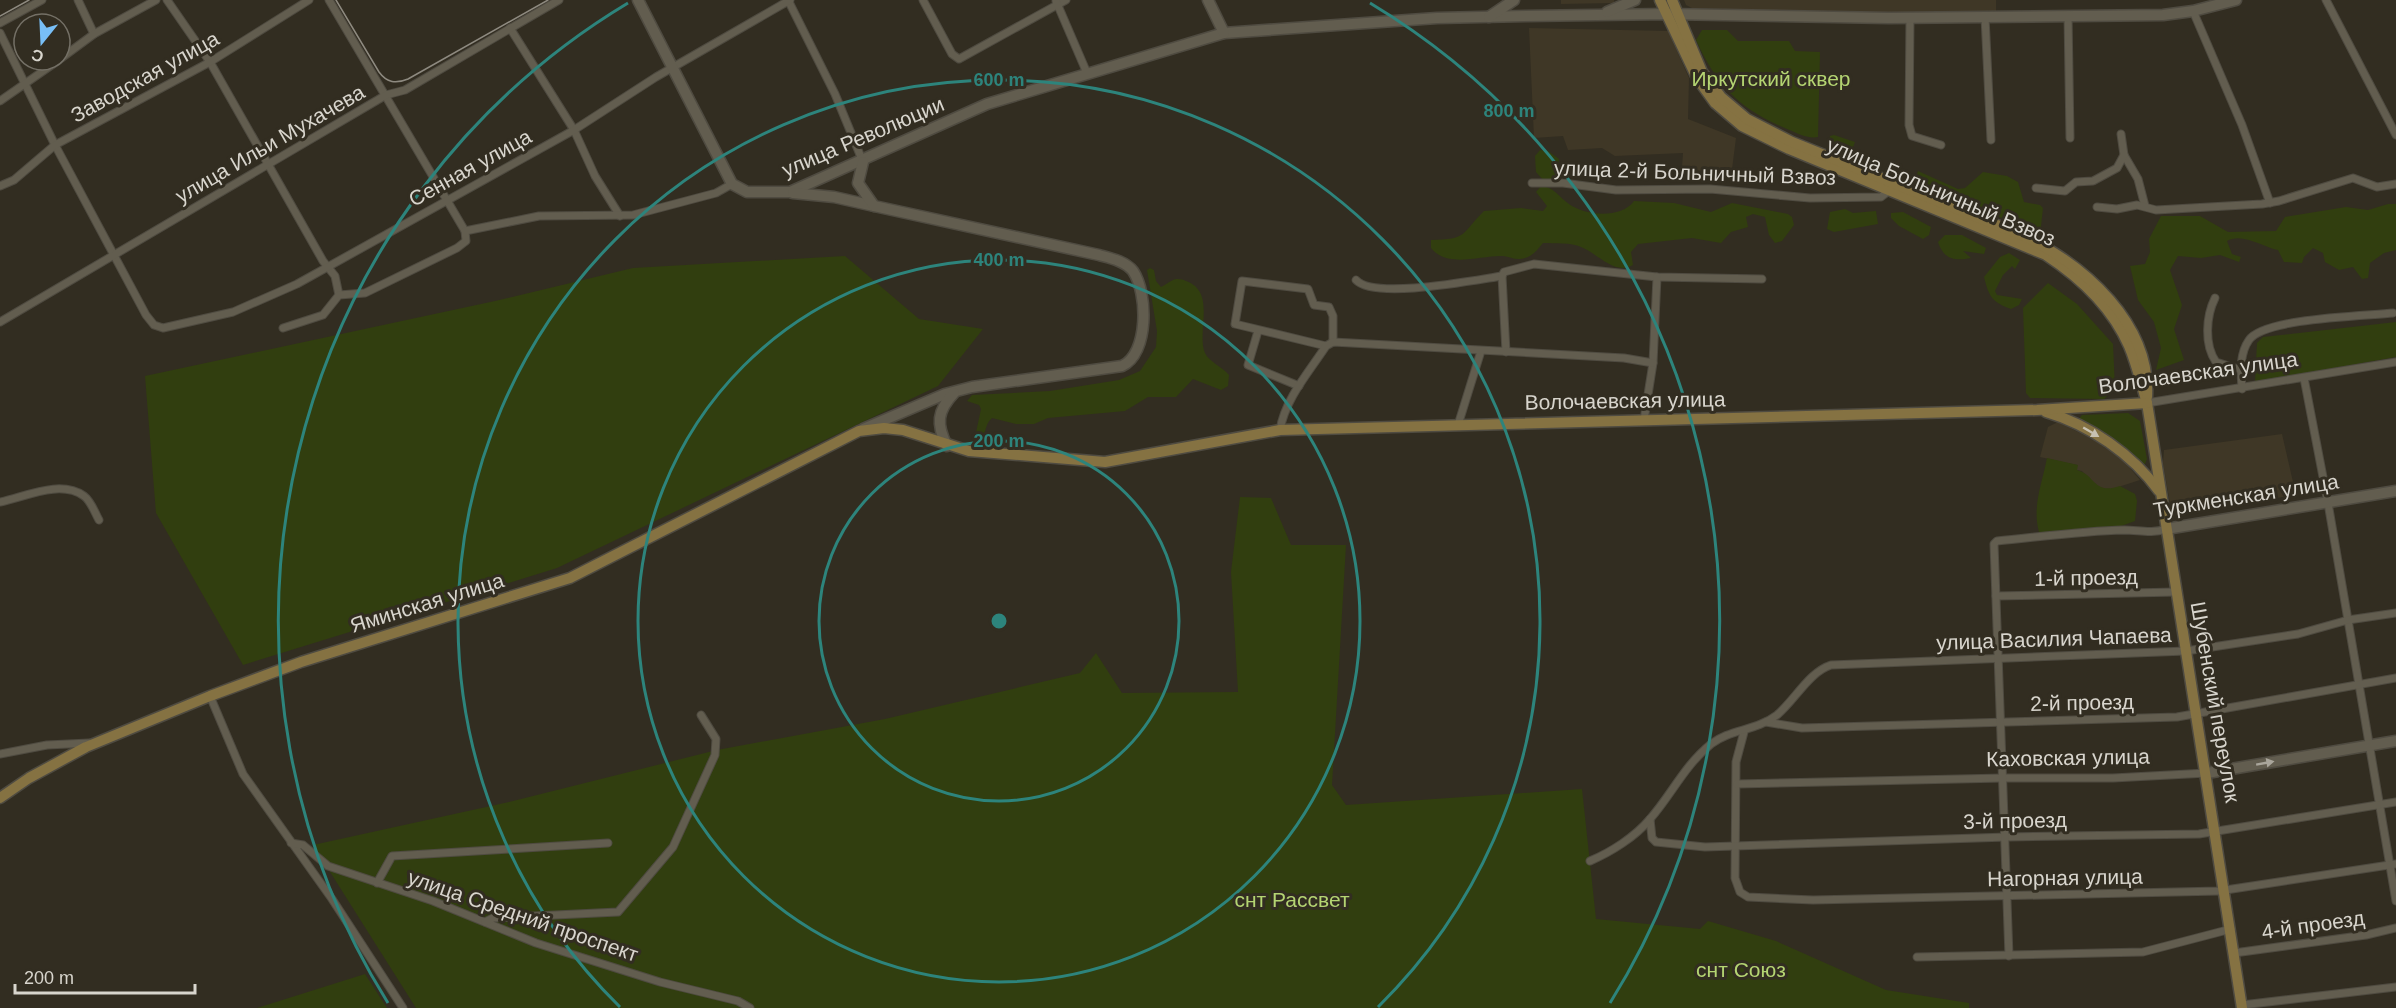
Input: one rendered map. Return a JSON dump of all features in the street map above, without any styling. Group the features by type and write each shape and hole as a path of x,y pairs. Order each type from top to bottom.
{"main road":[{"path":"638,0 674,66 732,184"},
{"path":"1208,0 1224,33"},
{"path":"1489,17 1514,0"},
{"path":"1602,15 1635,0"},
{"path":"1660,0 1673,14"},
{"path":"1672,0 1673,14"},
{"name":"улица Революции","path":"732,184 747,192 790,192 863,162 987,104 1224,33 1437,18 1489,17 1673,14 1910,18 2163,15 2193,11 2236,0"},
{"name":"улица Больничный Взвоз","path":"1673,14 1697,78 1729,115 1764,138 2021,243 2046,255 2080,280 2120,328 2134,360 2147,403"},
{"name":"улица Больничный Взвоз","path":"1673,14 1710,84 1721,98 1747,119 1792,142 2024,236 2050,248 2076,267 2102,292 2126,324 2146,372 2147,403"},
{"path":"863,162 858,183 874,206"},
{"path":"790,192 834,197 1099,255 1121,262 1134,272 1139,287 1143,329 1139,348 1128,363 1111,369 999,383 956,391 859,431"},
{"path":"947,446 940,431 940,412 956,391"},
{"name":"Волочаевская улица","path":"859,431 884,428 903,430 947,446 969,451 1032,458 1105,462 1280,430 2037,410 2147,403"},
{"name":"Шубенский переулок","path":"2147,403 2176,592 2217,832 2242,1007"},
{"path":"2037,410 2072,421 2117,448 2147,475 2160,491"},
{"name":"Яминская улица","path":"0,798 53,764 99,742 210,696 301,662 570,578 859,431"},
{"name":"Туркменская улица","path":"2166,529 2396,491"},
{"name":"Каховская улица","path":"2207,773 2396,741"}],"street":[{"path":"0,23 42,0"},
{"path":"78,0 94,34"},
{"path":"72,50 94,34 156,0"},
{"path":"167,0 210,62 335,276 339,295"},
{"name":"Заводская улица","path":"0,186 14,180 55,145 210,62 309,0"},
{"path":"283,328 324,315 339,295 365,293 438,258 463,244 467,239 448,200 329,0"},
{"name":"улица Ильи Мухачева","path":"0,322 270,166 386,95 405,90 559,0"},
{"path":"789,0 835,94 863,162"},
{"name":"Сенная улица","path":"115,254 152,323 160,328 169,328 233,312 273,296 574,130 674,66 789,0"},
{"path":"922,0 957,59 1057,2 1066,0"},
{"path":"2326,0 2396,135"},
{"path":"1057,2 1087,73"},
{"path":"2193,11 2242,125 2270,203"},
{"path":"2068,15 2070,138"},
{"path":"1985,17 1991,140"},
{"path":"1910,18 1909,125 1912,136 1941,145"},
{"path":"510,28 574,130 595,176 620,216"},
{"path":"0,33 55,145 115,254"},
{"path":"0,101 43,72"},
{"path":"2121,134 2124,155 2138,179 2145,206"},
{"path":"2036,188 2068,190 2076,182 2090,182 2121,165 2124,155"},
{"path":"2097,207 2117,209 2145,206 2156,210 2270,203 2353,178 2377,187 2396,184"},
{"name":"улица 2-й Больничный Взвоз","path":"1532,183 1563,183 1616,190 1722,190 1810,198 1881,197 1890,190"},
{"path":"465,231 546,216 633,215 706,195 732,184"},
{"path":"1356,280 1368,287 1402,288 1462,284 1502,276 1504,272 1534,264 1657,277 1762,279"},
{"path":"1502,276 1506,352"},
{"path":"1644,420 1653,363 1657,277"},
{"path":"1280,430 1285,410 1329,344 1333,316 1329,307 1314,305 1308,289 1242,281 1235,324 1258,331 1329,344 1624,358 1653,363"},
{"path":"2215,298 2207,334 2208,349 2216,362 2241,370"},
{"path":"2242,389 2241,370 2244,350 2257,332 2289,321 2393,313"},
{"path":"1258,331 1248,364 1299,386"},
{"path":"1458,425 1481,351"},
{"name":"Волочаевская улица","path":"2147,403 2396,362"},
{"path":"2304,378 2328,503 2368,746 2393,864 2396,901"},
{"path":"0,501 44,490 62,490 86,498 99,520"},
{"name":"Туркменская улица","path":"1996,596 1995,542 2123,530 2156,532 2166,529"},
{"name":"1-й проезд","path":"1996,596 2176,592"},
{"path":"1996,596 2007,837 2009,956"},
{"name":"улица Василия Чапаева","path":"1766,722 1782,710 1819,672 1837,664 2186,651 2298,634 2348,620 2396,613"},
{"name":"2-й проезд","path":"1766,722 1802,728 2176,717 2396,678"},
{"path":"210,696 243,774 332,899 403,1008"},
{"path":"485,922 493,918 618,912 673,847 715,755 714,735 701,715"},
{"path":"1590,861 1622,843 1650,819 1681,774 1701,753 1719,739 1744,732 1766,722"},
{"path":"1736,846 1737,752 1744,732"},
{"path":"0,754 47,745 99,742"},
{"name":"Каховская улица","path":"1737,784 2113,778 2207,773"},
{"name":"3-й проезд","path":"1650,819 1652,838 1660,843 1691,847 1736,846 2217,832 2396,802"},
{"name":"улица Средний проспект","path":"291,843 303,845 328,866 433,901 536,943 660,982 738,1001 750,1008"},
{"path":"377,884 392,856 608,843"},
{"name":"Нагорная улица","path":"1736,846 1737,888 1748,897 1788,901 2225,891 2393,864"},
{"name":"4-й проезд","path":"2234,953 2366,935 2396,928"},
{"path":"1917,957 2143,952 2231,929"},
{"path":"2242,1007 2396,987"}],"shaded area":[{"path":"1561,0 1614,0 1614,3 1561,4"},
{"path":"1684,0 1996,0 1996,11 1892,14 1692,8 1686,5"},
{"path":"1529,28 1668,31 1689,78 1688,119 1736,138 1731,177 1682,167 1683,153 1615,156 1602,148 1568,150 1563,136 1534,138"},
{"path":"2058,422 2092,439 2123,460 2140,480 2109,490 2096,486 2082,471 2077,470 2077,465 2040,457 2048,427"},
{"path":"2282,434 2296,495 2172,515 2163,463 2164,450"}],"green space":[{"name":"Иркутский сквер","path":"1702,30 1727,30 1738,41 1789,41 1795,51 1820,52 1818,137 1802,135 1770,121 1755,113 1731,94 1712,70 1696,40"},
{"path":"1834,135 1855,142 1852,150 1860,157 1828,143 1830,136"},
{"path":"1540,150 1548,151 1559,159 1557,179 1544,181 1536,172 1535,156"},
{"path":"1918,171 1958,189 1965,188 1983,172 2007,176 2018,182 2024,202 2040,205 2043,208 2041,226 2046,234 2043,236 1937,190 1916,178"},
{"path":"1541,186 1553,190 1576,208 1594,213 1621,211 1634,201 1674,203 1711,212 1732,203 1788,214 1792,217 1794,225 1782,241 1775,243 1769,235 1765,217 1753,214 1746,217 1748,227 1731,232 1721,243 1692,238 1638,244 1631,252 1633,265 1626,268 1613,266 1577,245 1568,244 1543,243 1531,255 1519,259 1503,256 1446,258 1431,248 1431,240 1458,237 1484,211 1521,208 1543,211 1547,206 1536,192"},
{"path":"2396,204 2396,250 2384,253 2370,263 2368,278 2362,279 2353,267 2339,270 2325,262 2323,253 2313,248 2304,257 2302,263 2284,262 2278,250 2239,238 2227,241 2232,254 2241,257 2239,262 2220,255 2201,258 2178,256 2170,270 2182,305 2174,329 2184,360 2156,370 2161,348 2154,322 2138,300 2130,266 2145,264 2150,252 2149,239 2161,216 2200,216 2228,232 2276,231 2285,217 2346,207 2368,210"},
{"path":"1845,209 1853,213 1876,211 1878,224 1834,232 1827,229 1830,212"},
{"path":"1903,212 1931,227 1929,235 1923,239 1899,226 1891,218 1891,213"},
{"path":"1945,235 1962,235 1986,248 1984,254 1963,251 1971,258 1951,258 1943,253 1938,242"},
{"path":"2009,253 2020,260 2015,269 2012,266 2003,275 1995,291 1997,295 2022,299 2019,305 2011,309 1992,298 1984,277 2000,257"},
{"path":"845,256 919,319 983,329 938,386 557,568 243,665 156,513 145,376 495,301 633,268"},
{"path":"1150,268 1154,270 1156,281 1161,287 1174,279 1181,279 1195,286 1201,294 1205,353 1229,375 1228,386 1221,390 1193,379 1176,397 1148,397 1125,411 1048,418 1034,424 1016,424 992,418 979,444 974,442 981,409 979,405 967,401 972,395 1050,391 1119,380 1140,371 1156,347 1157,331 1147,270"},
{"path":"2048,283 2077,304 2113,344 2115,389 2104,399 2030,398 2026,393 2023,308"},
{"path":"2396,322 2396,357 2255,382 2257,343 2263,337"},
{"path":"2128,413 2140,421 2147,459 2145,464 2141,464 2078,420 2082,415"},
{"path":"2047,458 2078,465 2077,470 2100,486 2111,488 2120,486 2135,494 2137,501 2135,521 2121,526 2039,532 2037,504"},
{"path":"1240,497 1271,498 1291,545 1346,545 1332,785 1346,805 1582,789 1596,919 1700,929 1708,921 1776,941 1886,990 1969,1003 1969,1008 416,1008 313,845 509,802 717,750 885,719 1080,673 1096,653 1122,693 1238,692 1231,572"},
{"path":"365,974 387,1008 257,1008"}],"tram line":[{"path":"0,16 29,0"},
{"path":"336,0 379,72 385,78 396,82 408,79 548,0"}],"park label":[{"name":"снт Рассвет","path":"1292,900"},
{"name":"снт Союз","path":"1741,970"}]}
